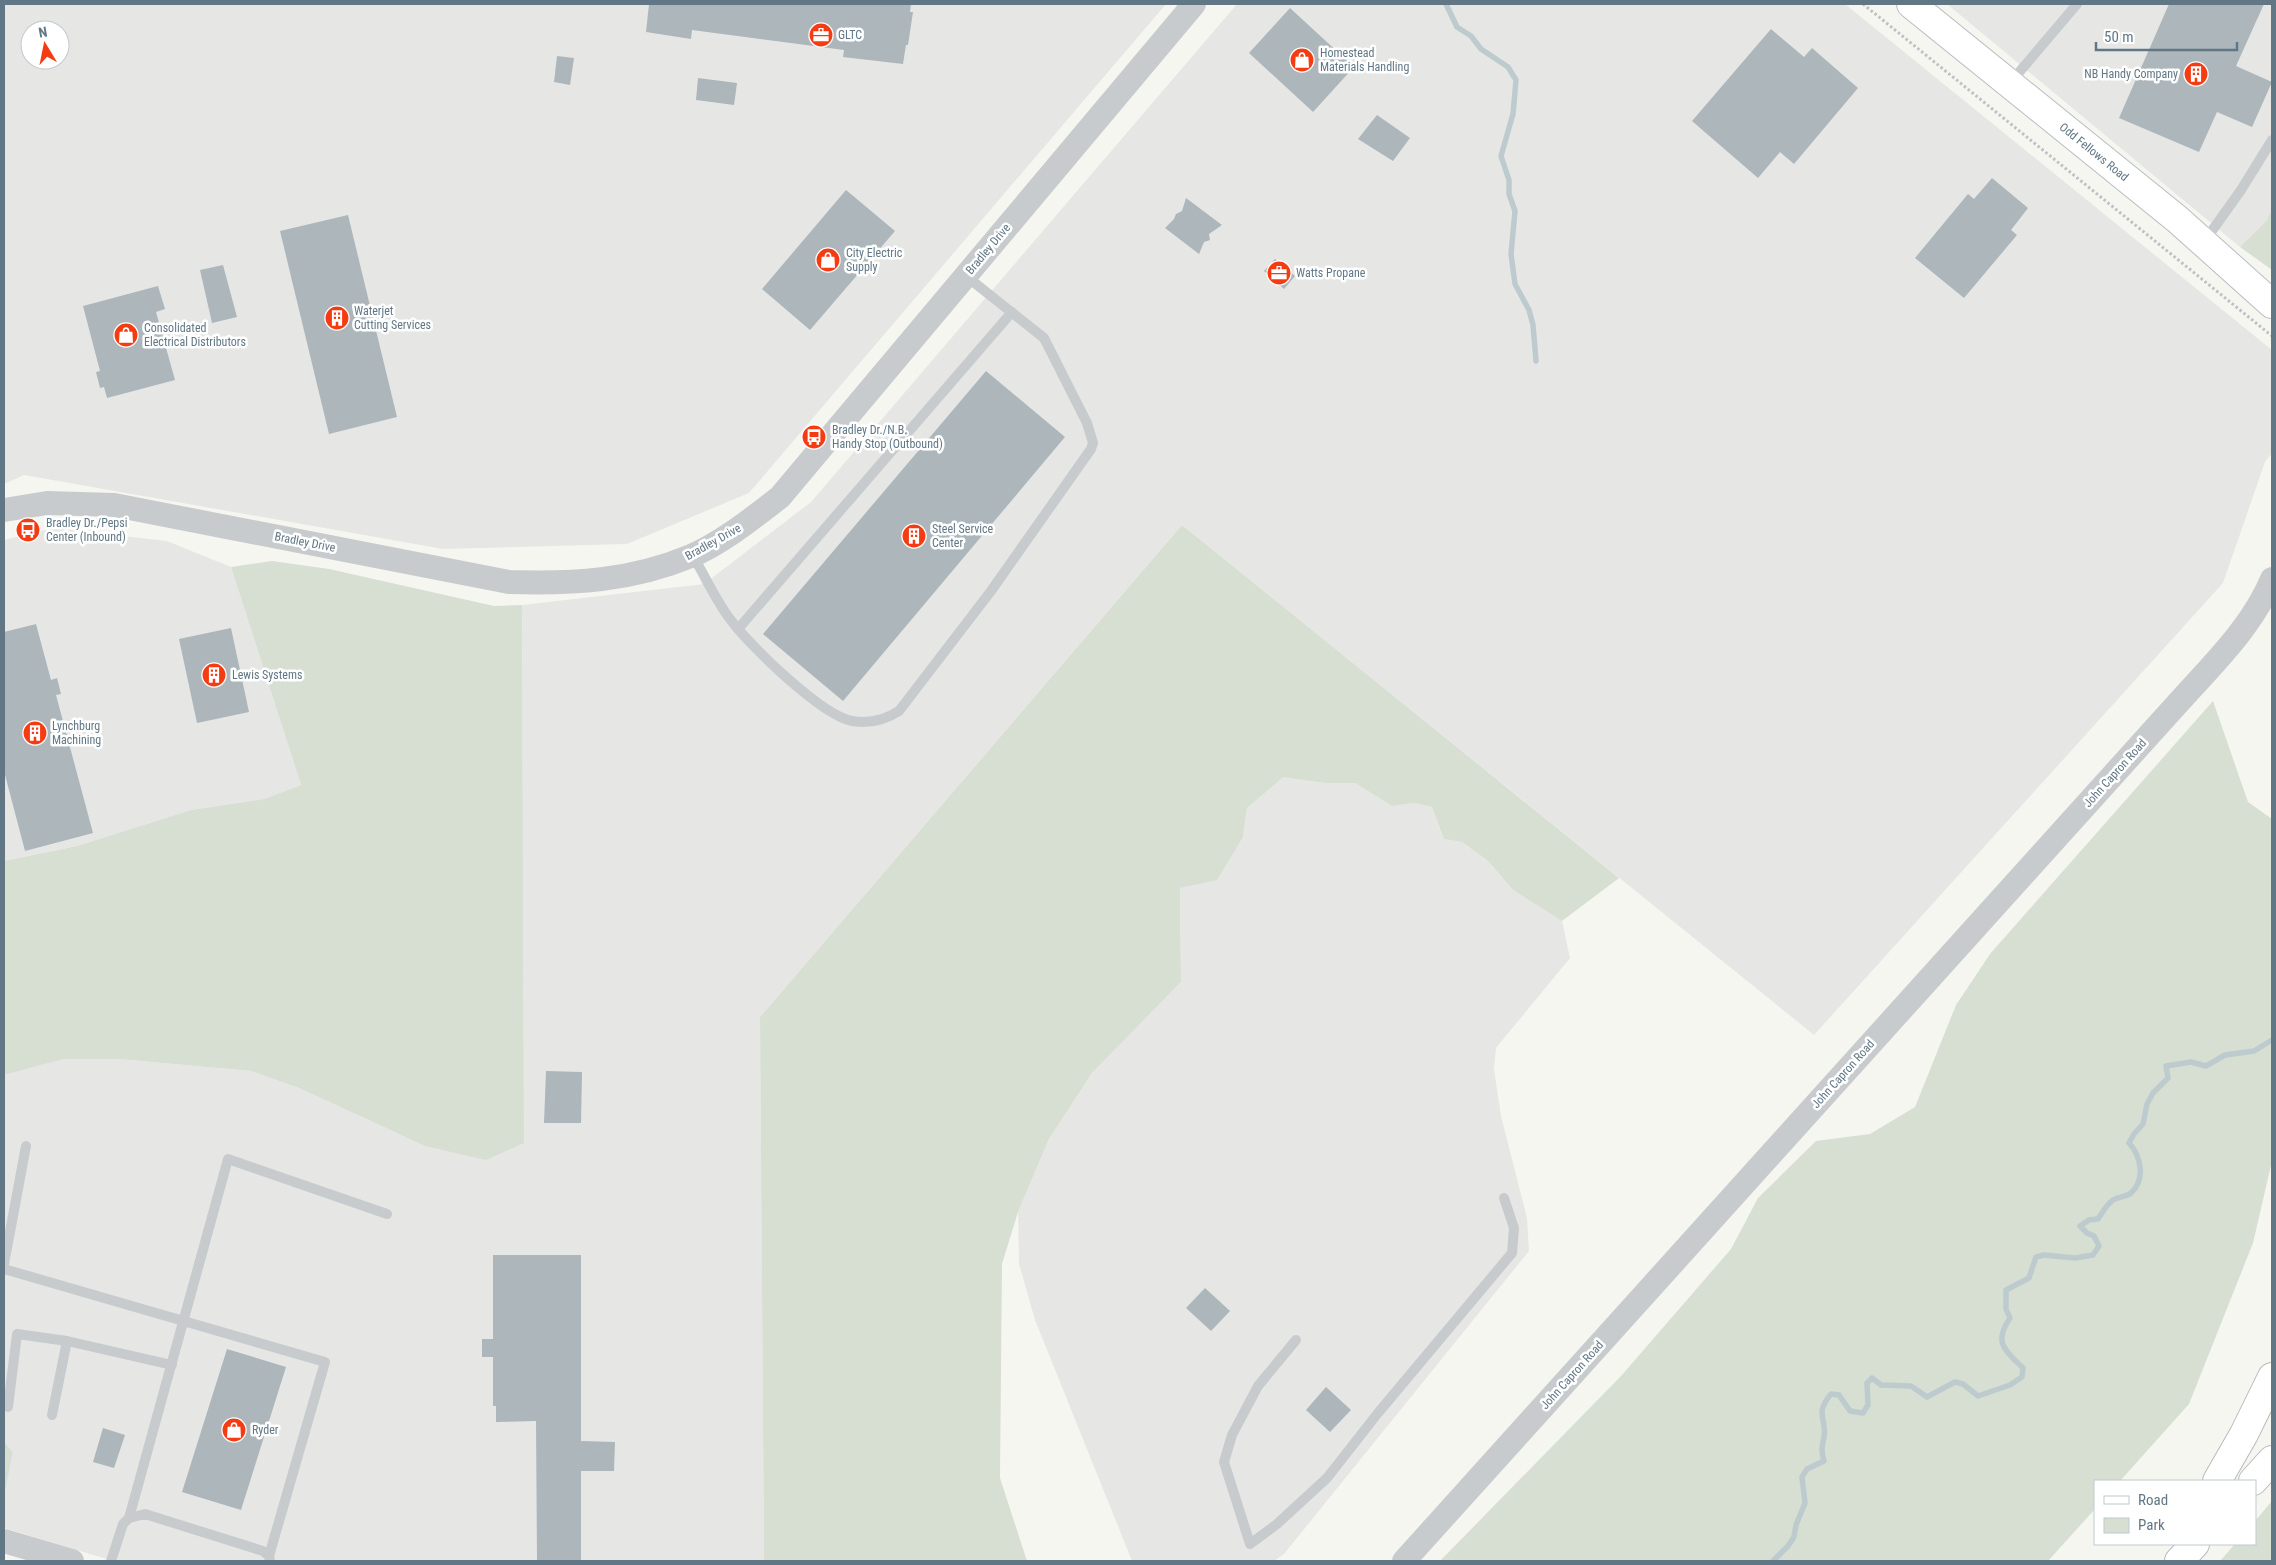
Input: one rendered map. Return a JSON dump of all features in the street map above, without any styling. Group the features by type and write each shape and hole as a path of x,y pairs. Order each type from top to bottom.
{"main road":[{"name":"Odd Fellows Road","path":"1911,4 2204,243 2272,304"},
{"path":"2218,1480 2244,1434 2272,1377"},
{"path":"2254,1480 2272,1460"},
{"path":"2166,1561 2176,1545"},
{"path":"2179,1561 2194,1545"}],"street":[{"name":"Bradley Drive","path":"4,510 46,503 114,505 509,582 563,584 630,576 693,556 744,524 780,497 1194,4"},
{"name":"John Capron Road","path":"1404,1561 2178,703 2238,635 2256,611 2272,579"},
{"path":"4,1540 72,1561"}],"lane":[{"path":"2009,83 2077,4"},
{"path":"2204,243 2241,190 2272,140"},
{"path":"693,556 738,629 783,675 836,716 863,722 880,720 899,711 996,583 1091,449 1093,443 1087,423 1044,338 966,276"},
{"path":"738,629 1012,312"},
{"path":"4,1264 26,1146"},
{"path":"111,1561 126,1521 172,1365 182,1322 228,1159 387,1214"},
{"path":"1296,1340 1258,1386 1232,1435 1224,1462 1250,1544 1277,1524 1327,1478 1408,1376 1512,1253 1514,1228 1504,1198"},
{"path":"4,1269 325,1362 270,1559"},
{"path":"8,1406 16,1334 67,1342 172,1365"},
{"path":"52,1415 67,1342"},
{"path":"126,1521 145,1514 263,1551 270,1559"}],"path":[{"path":"1863,4 2272,336"}],"shaded area":[{"path":"4,4 1166,4 749,493 627,544 443,549 24,475 4,484"},
{"path":"1237,4 1845,4 2272,350 2272,453 2265,462 2223,583 1814,1035 1182,525 760,1017 764,1561 113,1561 4,1528 4,1497 13,1452 4,1442 4,1075 64,1059 119,1059 251,1071 299,1088 425,1146 524,1143 522,605 704,584 811,502"},
{"path":"1947,4 2272,4 2272,209 2267,220 2240,247"},
{"path":"54,528 167,541 231,567 301,785 264,799 191,810 77,846 4,861 4,540"},
{"path":"1283,776 1325,783 1355,783 1392,806 1414,803 1432,807 1444,839 1462,842 1488,861 1513,890 1562,921 1570,958 1496,1048 1494,1069 1501,1116 1527,1218 1529,1251 1284,1554 1274,1561 1132,1561 1035,1320 1019,1264 1018,1212 1049,1139 1092,1073 1181,982 1180,888 1243,837 1247,808"}],"green space":[{"path":"2272,209 2272,270 2240,247 2267,220"},
{"path":"1182,525 1619,878 1562,921 1513,890 1488,861 1462,842 1444,839 1432,807 1414,803 1392,806 1355,783 1325,783 1283,777 1247,808 1243,837 1217,880 1180,888 1181,982 1092,1073 1049,1139 1018,1212 1002,1264 1000,1478 1027,1561 764,1561 760,1017"},
{"path":"272,561 329,569 494,606 522,605 524,1143 486,1160 425,1146 299,1088 251,1071 119,1059 64,1059 4,1075 4,861 77,846 191,810 264,799 301,785 231,567"},
{"path":"2213,701 2248,802 2272,819 2272,1161 2253,1243 2189,1404 2121,1480 2094,1480 2094,1510 2048,1561 1440,1561 1622,1375 1731,1249 1758,1198 1816,1141 1870,1134 1915,1107 1956,1005 1990,954"},
{"path":"4,1442 13,1452 4,1497"},
{"path":"2272,1501 2272,1561 2220,1561 2234,1545 2256,1545 2256,1520"}],"building":[{"name":"GLTC","path":"649,4 911,4 910,12 913,12 903,64 843,57 844,50 692,30 691,39 646,32"},
{"name":"NB Handy Company","path":"2169,4 2264,4 2236,66 2272,82 2252,127 2217,112 2199,152 2119,118"},
{"name":"Homestead Materials Handling","path":"1290,8 1354,67 1313,112 1249,53"},
{"path":"1771,29 1804,57 1812,48 1858,88 1794,164 1780,152 1758,178 1692,121"},
{"path":"557,56 574,58 570,85 554,82"},
{"path":"698,78 737,83 734,105 696,100"},
{"path":"1377,115 1410,138 1393,161 1358,139"},
{"path":"1992,178 2028,208 2011,230 2017,235 1964,298 1915,258 1968,194 1974,199"},
{"name":"City Electric Supply","path":"846,190 895,231 810,330 762,289"},
{"path":"1186,198 1222,225 1209,234 1210,240 1204,242 1199,254 1165,228 1174,219 1176,214 1182,211"},
{"name":"Waterjet Cutting Services","path":"348,215 397,417 329,434 280,231"},
{"name":"Watts Propane","path":"1275,259 1295,276 1284,289 1264,271"},
{"path":"223,265 237,317 212,323 200,270"},
{"name":"Consolidated Electrical Distributors","path":"158,286 165,309 156,312 175,380 107,398 104,387 100,388 96,372 100,371 83,306"},
{"name":"Steel Service Center","path":"986,371 1065,437 843,701 763,634"},
{"name":"Lynchburg Machining","path":"36,624 51,680 57,678 61,694 56,695 93,833 25,851 4,771 4,632"},
{"name":"Lewis Systems","path":"231,628 249,712 197,723 179,639"},
{"path":"546,1071 582,1072 581,1123 544,1123"},
{"path":"493,1255 581,1255 581,1441 615,1442 614,1471 581,1471 581,1561 537,1561 536,1421 496,1422 496,1406 493,1406 493,1357 482,1357 482,1339 493,1339"},
{"path":"1205,1288 1230,1311 1211,1331 1186,1308"},
{"name":"Ryder","path":"227,1349 286,1367 241,1510 182,1492"},
{"path":"1326,1387 1351,1410 1330,1432 1306,1410"},
{"path":"103,1428 125,1435 114,1468 93,1462"}],"waterway":[{"path":"1446,4 1457,27 1471,36 1481,49 1508,67 1516,80 1513,114 1501,156 1509,180 1509,194 1515,211 1511,254 1515,284 1529,310 1533,325 1536,361"},
{"path":"1773,1561 1794,1537 1796,1525 1805,1503 1802,1477 1807,1469 1824,1461 1822,1454 1824,1431 1822,1411 1831,1394 1839,1395 1850,1411 1863,1413 1868,1405 1867,1383 1872,1378 1881,1385 1911,1386 1927,1397 1955,1382 1963,1384 1978,1396 2010,1385 2022,1377 2023,1368 2003,1346 2002,1334 2010,1318 2006,1309 2006,1290 2029,1278 2036,1257 2044,1255 2075,1258 2093,1255 2099,1246 2094,1236 2087,1233 2080,1226 2089,1220 2098,1219 2111,1202 2131,1193 2136,1187 2140,1174 2139,1161 2129,1143 2143,1124 2147,1104 2153,1093 2168,1078 2166,1066 2191,1062 2206,1066 2225,1055 2254,1051 2272,1040"}],"place":[{"name":"GLTC","path":"821,35"},
{"name":"Homestead Materials Handling","path":"1302,60"},
{"name":"NB Handy Company","path":"2196,74"},
{"name":"City Electric Supply","path":"828,260"},
{"name":"Watts Propane","path":"1279,273"},
{"name":"Waterjet Cutting Services","path":"337,318"},
{"name":"Consolidated Electrical Distributors","path":"126,335"},
{"name":"Bradley Dr./N.B. Handy Stop (Outbound)","path":"814,437"},
{"name":"Bradley Dr./Pepsi Center (Inbound)","path":"28,530"},
{"name":"Steel Service Center","path":"914,536"},
{"name":"Lewis Systems","path":"214,675"},
{"name":"Lynchburg Machining","path":"35,733"},
{"name":"Ryder","path":"234,1430"}]}
